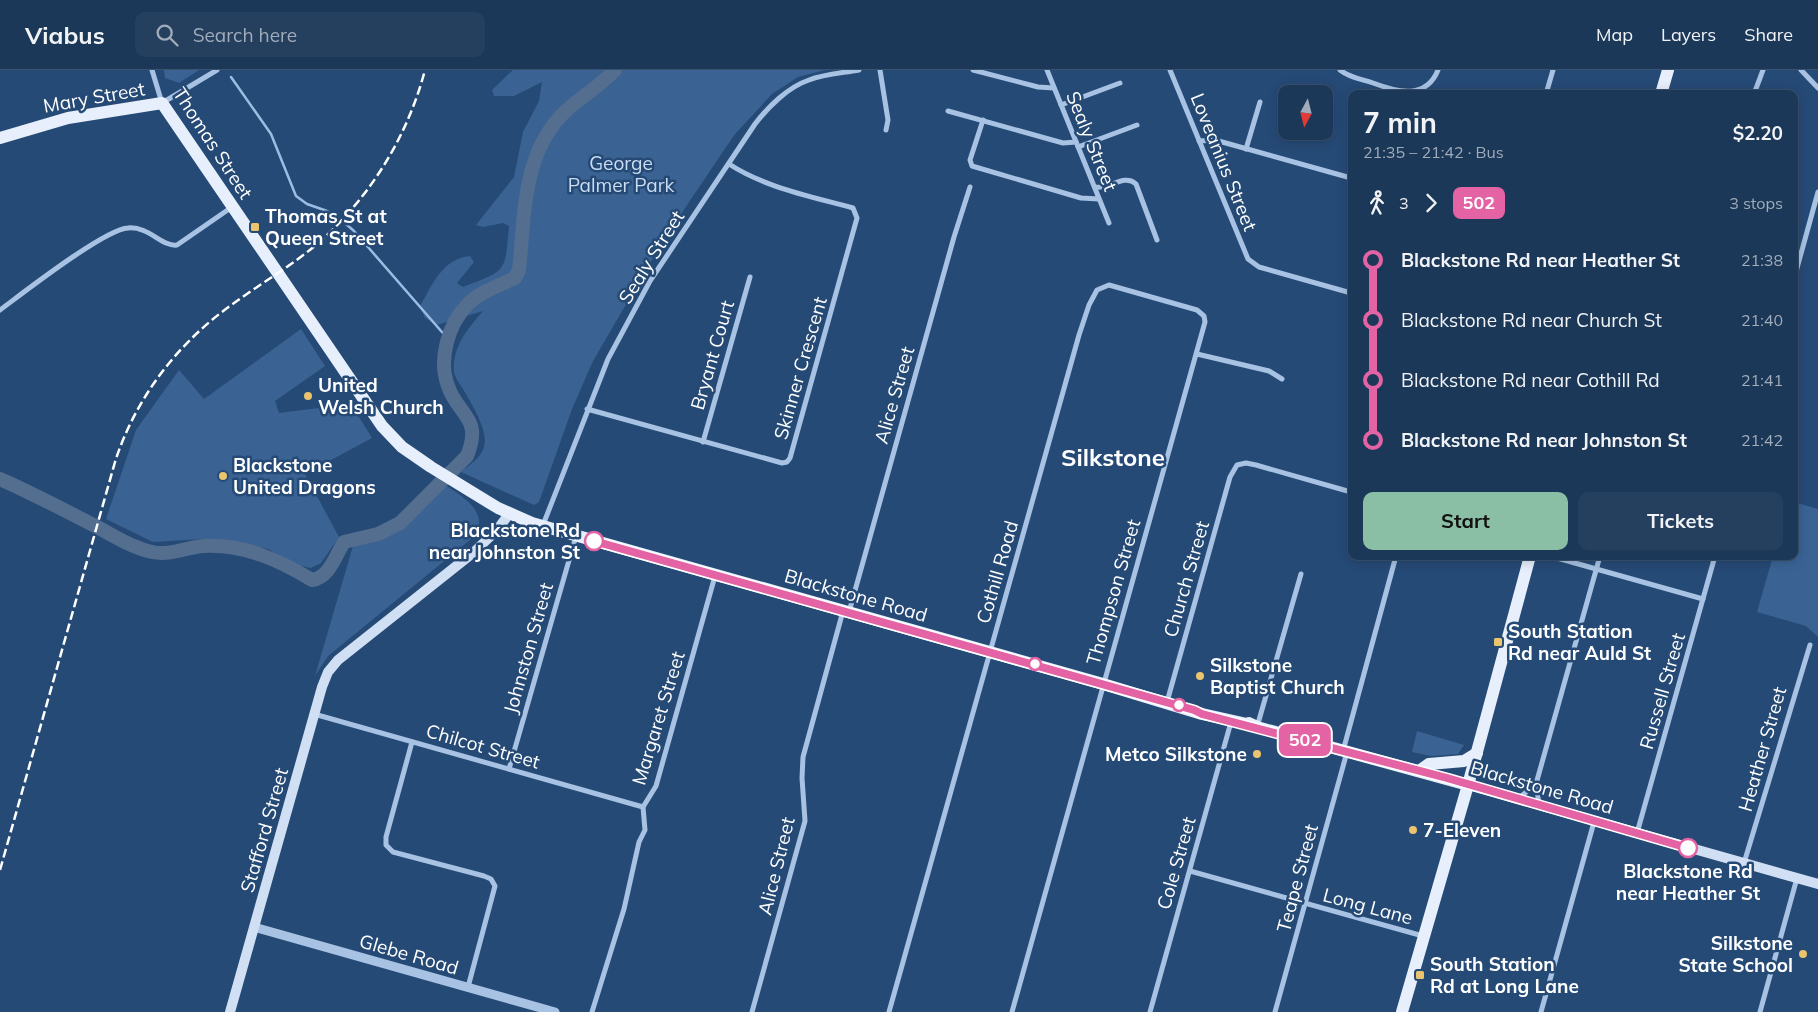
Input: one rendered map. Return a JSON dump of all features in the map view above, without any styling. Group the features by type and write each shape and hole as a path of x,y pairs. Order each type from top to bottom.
{"main road":[{"path":"1662,90 1668,70"},
{"name":"Mary Street","path":"0,138 68,118 162,103"},
{"name":"Thomas Street","path":"162,103 371,413 402,447 469,491 509,514"},
{"name":"Blackstone Road","path":"509,514 576,536 1167,702 1231,722 1419,771 1818,884"},
{"name":"Stafford Street","path":"230,1012 325,679 338,660 474,552 497,530 509,514"},
{"path":"1402,1012 1477,753 1529,560"},
{"name":"Blackstone Road","path":"1194,710 1203,709 1247,722 1256,727"},
{"path":"1419,771 1429,764 1464,761 1477,753"}],"street":[{"name":"Thomas Street","path":"152,70 162,103"},
{"name":"Mary Street","path":"162,103 217,70"},
{"name":"Sealy Street","path":"542,526 608,360 650,281 763,114 799,84 810,79 859,70"},
{"path":"880,70 888,120 886,130"},
{"path":"973,70 1038,87 1054,88"},
{"name":"Sealy Street","path":"1047,70 1109,223"},
{"name":"Loveanius Street","path":"1170,70 1245,254 1252,264 1348,292"},
{"path":"1340,70 1348,76 1396,90"},
{"path":"1414,90 1427,86 1438,70"},
{"path":"1547,90 1553,70"},
{"path":"1756,90 1764,70"},
{"path":"1801,70 1818,88"},
{"path":"1061,105 1120,83"},
{"path":"1246,149 1260,102"},
{"path":"948,111 1063,143 1077,145 1137,125"},
{"path":"983,120 970,160 972,166 1081,198 1100,199"},
{"path":"1199,141 1209,139 1348,177"},
{"name":"Skinner Crescent","path":"587,409 782,463 788,462 857,218 852,208 766,184 748,176 729,164"},
{"path":"1095,187 1105,187 1125,180 1132,181 1138,190 1157,240"},
{"name":"Alice Street","path":"752,1012 806,821 802,778 803,757 954,236 970,187"},
{"path":"1798,257 1818,192"},
{"path":"0,310 87,249 118,230 136,228 150,232 168,244 177,244 232,207"},
{"name":"Bryant Court","path":"703,442 750,277"},
{"name":"Cothill Road","path":"889,1012 1079,335 1089,305 1097,290 1109,285 1201,313 1205,322 1197,354"},
{"path":"1197,354 1269,371 1282,379"},
{"name":"Thompson Street","path":"1012,1012 1197,354"},
{"name":"Church Street","path":"1167,702 1230,477 1236,464 1256,465 1348,491"},
{"name":"Johnston Street","path":"509,769 576,536"},
{"name":"Teape Street","path":"1275,1012 1306,904 1395,560"},
{"path":"1563,560 1703,599"},
{"path":"1540,806 1536,796 1536,784 1599,560"},
{"name":"Russell Street","path":"1637,834 1714,560"},
{"name":"Margaret Street","path":"592,1012 624,909 639,842 645,830 643,807 656,786 715,574"},
{"path":"1256,727 1301,574"},
{"name":"Heather Street","path":"1744,863 1810,645"},
{"name":"Chilcot Street","path":"314,714 643,807"},
{"name":"Cole Street","path":"1150,1012 1231,722"},
{"path":"412,742 386,837 386,846 393,852 484,876 491,879 495,886 468,987"},
{"path":"1518,799 1536,784"},
{"path":"1540,1012 1594,822"},
{"name":"Long Lane","path":"1190,871 1423,936"},
{"path":"1760,1012 1797,878"},
{"name":"Glebe Road","path":"254,927 555,1012"}],"green space":[{"path":"164,70 199,70 179,83 165,78"},
{"name":"George Palmer Park","path":"513,70 825,70 798,77 772,94 735,134 691,199 656,253 593,361 572,409 539,502 534,505 461,472 480,455 485,440 482,425 455,376 454,363 462,338 483,311 437,325 425,318 420,306 439,274 452,262 470,256 474,262 457,283 463,287 496,273 504,261 509,226 503,223 483,227 476,225 514,177 523,132 539,101 542,82 514,96 494,96 492,90"},
{"path":"301,329 325,366 275,401 279,413 351,404 372,438 305,474 339,537 321,563 311,568 297,565 268,549 232,541 202,539 153,542 106,519 136,430 179,370 204,399"},
{"path":"445,485 466,500 476,512 479,526 476,535 328,656 315,676 353,546 379,539 405,525"},
{"path":"1798,503 1818,509 1818,637 1806,626 1757,612 1772,560 1798,560"},
{"path":"1417,731 1464,745 1458,754 1431,756 1412,752"}],"waterway":[{"path":"0,479 138,548 159,553 204,546 233,548 274,560 312,580 323,575 328,570 344,542 378,534 400,523 467,456 471,443 471,425 452,396 445,376 445,354 450,332 461,312 468,304 490,289 515,278 519,270 528,184 542,144 553,125 568,109 615,70"},
{"path":"231,77 271,134 296,196 307,204 327,211 334,216"},
{"path":"346,224 448,339"}],"railway":[{"path":"0,870 115,462 134,416 160,375 192,338 230,306 291,264 325,237 359,200 374,181 399,139 418,94 425,70"}],"bus line":[{"name":"502","path":"594,541 1194,710 1202,714 1246,726 1256,726 1447,778 1688,848"}],"place":[{"name":"Thomas St at Queen Street","path":"255,227"},
{"name":"United Welsh Church","path":"308,396"},
{"name":"Blackstone United Dragons","path":"223,476"},
{"name":"Blackstone Rd near Johnston St","path":"594,541"},
{"name":"South Station Rd near Auld St","path":"1498,642"},
{"name":"Silkstone Baptist Church","path":"1200,676"},
{"name":"Metco Silkstone","path":"1257,754"},
{"name":"7-Eleven","path":"1413,830"},
{"name":"Blackstone Rd near Heather St","path":"1688,848"},
{"name":"Silkstone State School","path":"1803,954"},
{"name":"South Station Rd at Long Lane","path":"1420,975"}],"district":[{"name":"Silkstone","path":"1113,457"}]}
